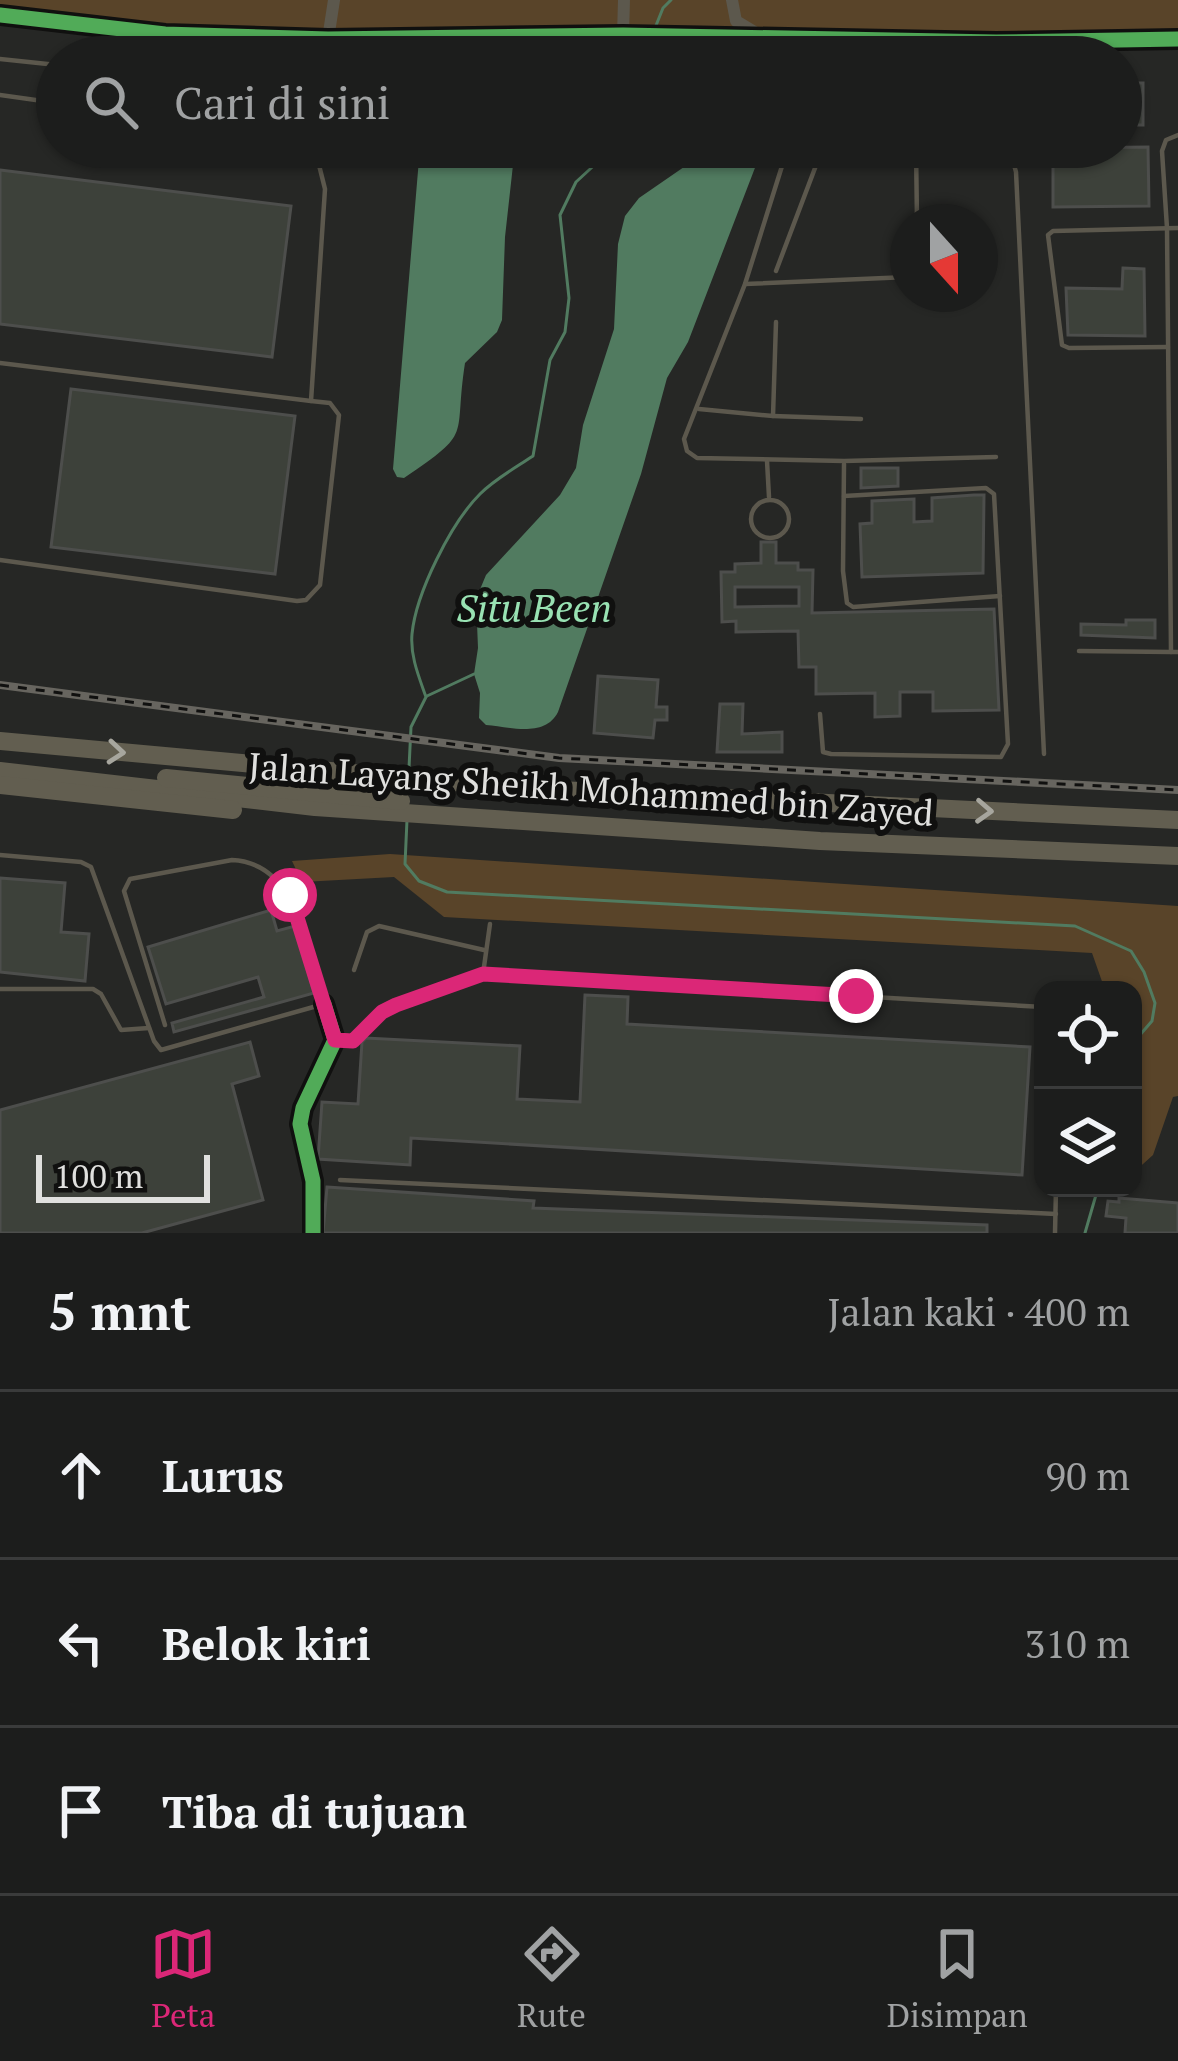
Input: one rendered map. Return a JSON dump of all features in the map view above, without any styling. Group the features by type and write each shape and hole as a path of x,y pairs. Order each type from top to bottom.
{"highway":[{"path":"0,741 448,783 1178,820"},
{"name":"Jalan Layang Sheikh Mohammed bin Zayed","path":"0,761 479,809 1178,844"},
{"name":"Jalan Layang Sheikh Mohammed bin Zayed","path":"0,771 315,807 820,841 1178,856"},
{"path":"0,785 379,821 1178,869"}],"street":[{"path":"322,36 334,0"},
{"path":"623,35 624,0"},
{"path":"732,0 736,21 760,36"},
{"path":"0,15 165,34 227,36"},
{"path":"556,36 629,36"},
{"path":"1142,41 1178,39"},
{"path":"314,1233 313,1181 300,1124 335,1040 324,1004"}],"lane":[{"path":"0,59 36,63"},
{"path":"0,95 36,100"},
{"path":"1079,650 1175,652 1162,151 1166,140 1178,135"},
{"path":"310,401 325,189 319,168"},
{"path":"781,168 745,284 684,440 687,451 697,458 767,461 996,457"},
{"path":"776,271 815,168"},
{"path":"916,168 917,204"},
{"path":"1015,168 1044,754"},
{"path":"1168,346 1062,345 1048,235 1052,231 1178,228"},
{"path":"745,284 890,278"},
{"path":"773,416 776,322"},
{"path":"0,363 330,404 339,415 320,585 306,600 0,560"},
{"path":"696,409 861,419"},
{"path":"767,461 769,499"},
{"path":"844,461 843,595 853,607 1000,596"},
{"path":"820,714 824,752 1001,757 1008,745 998,500 986,488 844,496"},
{"path":"769,499 778,499 785,507 786,533 780,538 761,538 753,520 754,507 769,499"},
{"path":"0,855 81,862 91,868 156,1046 169,1050 324,1004 286,887 247,861 232,860 130,878 125,884 165,1024"},
{"path":"483,974 490,924"},
{"path":"354,970 367,932 379,926 484,950"},
{"path":"335,1040 353,1041 382,1012 483,974 1034,1006"},
{"path":"0,989 93,988 121,1030 149,1028"},
{"path":"340,1180 1055,1214"},
{"path":"1055,1233 1056,1197"}],"shaded area":[{"path":"0,0 1178,0 1178,36 165,34 0,15"},
{"path":"390,854 1178,906 1178,1096 1173,1097 1153,1155 1142,1165 1142,981 1102,981 1092,953 444,917 394,877 302,882 292,861"}],"water":[{"path":"418,168 513,168 502,320 497,332 465,363 459,421 451,441 404,478 397,477 393,469"},
{"name":"Situ Been","path":"682,168 755,168 688,342 667,378 641,474 558,712 536,728 486,725 479,718 480,693 474,674 476,599 486,575 560,495 576,468 583,425 614,329 618,244 625,216 639,198"}],"building":[{"path":"1142,147 1148,147 1149,206 1053,207 1053,168 1142,168"},
{"path":"0,170 291,206 272,357 0,324"},
{"path":"1123,268 1144,269 1145,336 1068,335 1066,288 1122,289"},
{"path":"71,389 295,416 275,574 51,547"},
{"path":"861,468 898,468 898,486 861,488"},
{"path":"984,495 983,573 862,577 860,524 872,523 872,501 914,499 914,522 932,521 932,498"},
{"path":"761,542 776,542 776,563 798,563 798,570 813,570 812,613 994,609 999,710 933,711 933,692 900,692 900,716 875,717 875,693 816,694 816,667 799,667 798,631 736,632 736,621 722,622 721,572 735,572 735,564 761,563","holes":["735,587 799,587 799,606 735,607"]},
{"path":"1126,620 1155,620 1155,638 1081,635 1081,624 1126,625"},
{"path":"598,676 658,680 656,707 667,707 667,720 655,720 653,738 594,733"},
{"path":"720,704 743,704 742,734 782,732 782,752 717,752"},
{"path":"0,878 65,883 61,932 89,934 85,981 0,972"},
{"path":"271,910 277,931 295,926 314,993 174,1032 172,1023 264,997 258,977 166,1004 148,947"},
{"path":"585,995 628,997 627,1024 1030,1047 1022,1175 411,1138 410,1165 318,1159 322,1102 358,1104 366,1038 520,1046 517,1099 580,1102"},
{"path":"250,1042 259,1076 232,1084 263,1200 142,1233 0,1233 0,1110"},
{"path":"327,1187 534,1201 533,1208 987,1225 987,1233 323,1233"},
{"path":"1119,1198 1178,1203 1178,1233 1125,1233 1126,1218 1106,1216 1108,1201 1119,1202"}],"waterway":[{"path":"653,33 671,0"},
{"path":"409,768 411,727 426,697 412,642 420,599 469,507 492,483 533,456 550,360 565,332 569,298 560,215 576,182 591,168"},
{"path":"427,696 474,674"},
{"path":"407,820 405,864 419,881 447,892 1075,926 1131,951 1155,1003 1152,1021 1142,1033"},
{"path":"1085,1233 1095,1197"}],"railway":[{"path":"0,685 559,758 1178,790"}],"cycle path":[{"path":"0,15 165,34 230,36"},
{"path":"549,36 676,36"},
{"path":"1142,40 1178,39"},
{"path":"313,1233 313,1181 300,1124 335,1040 324,1004"}],"route":[{"path":"290,895 335,1040 353,1041 382,1012 483,974 856,996"}]}
